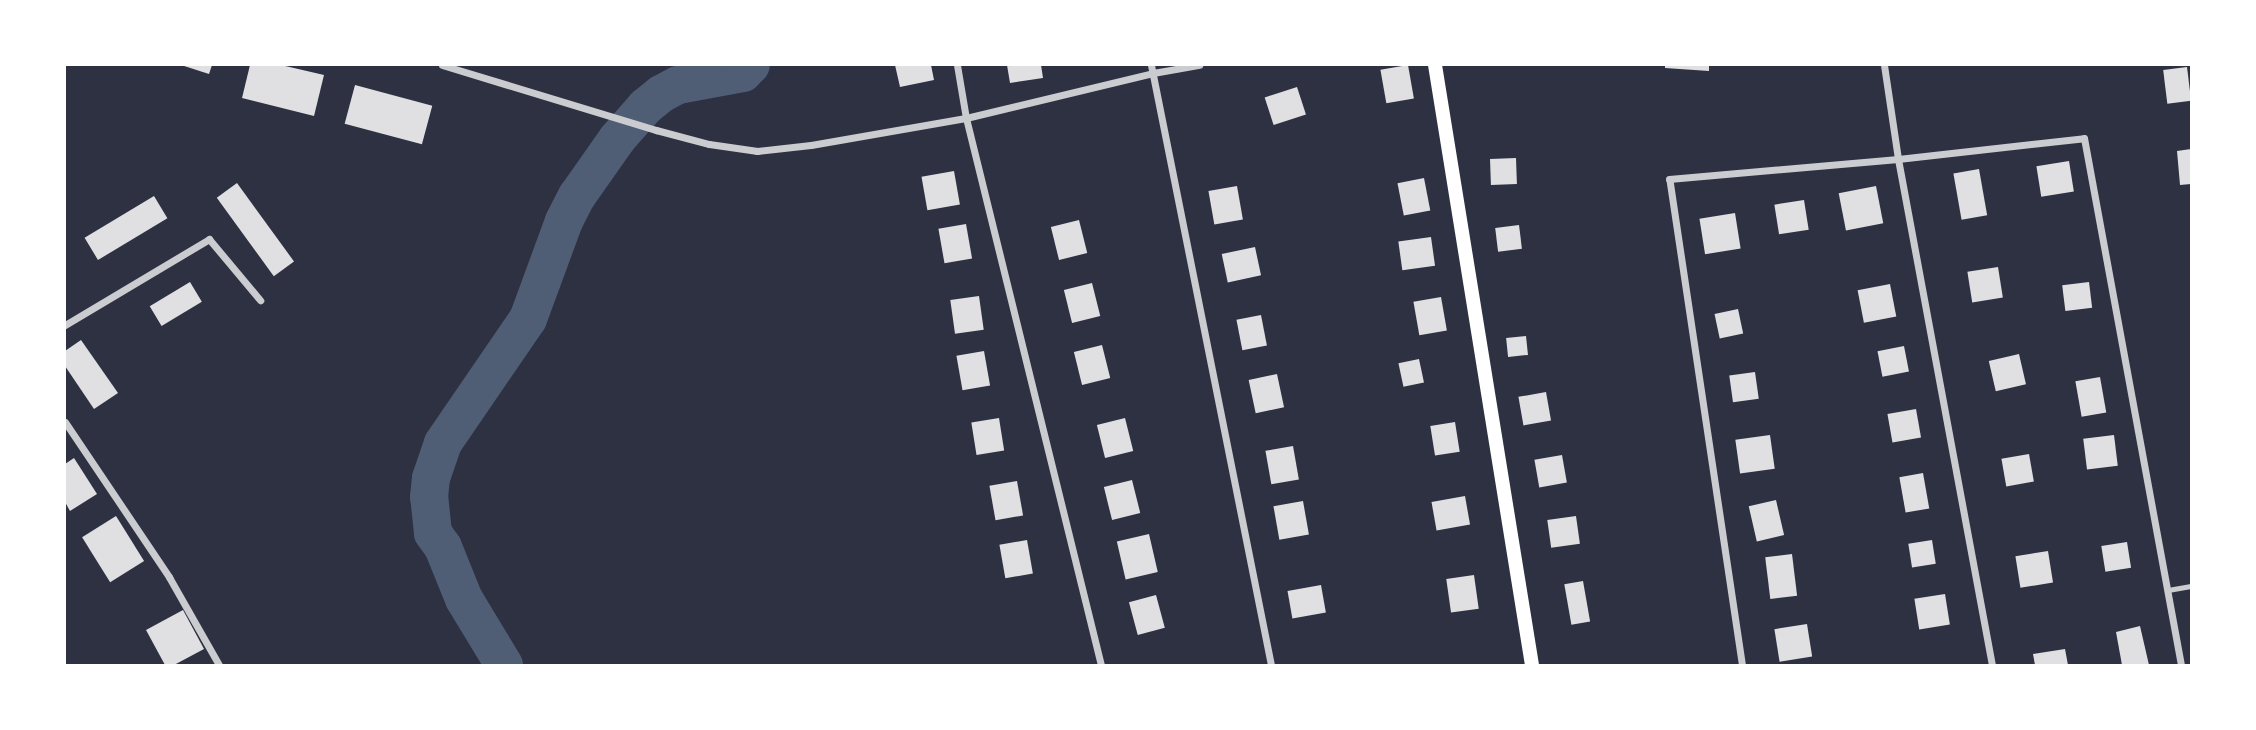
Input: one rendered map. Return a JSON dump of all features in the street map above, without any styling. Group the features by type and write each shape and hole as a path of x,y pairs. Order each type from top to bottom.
{"main road":[{"path":"1435,65 1532,665"}],"street":[{"path":"442,65 656,130 709,144 758,151 811,145 966,118 1152,69 1199,65"},
{"path":"957,65 966,118 1101,665"},
{"path":"1884,65 1898,159 1992,665"},
{"path":"1152,69 1271,665"},
{"path":"1742,665 1669,179 1898,159 2084,138 2181,665"},
{"path":"65,325 209,239 260,300"},
{"path":"65,422 169,577 219,665"}],"lane":[{"path":"2168,590 2191,586"}],"building":[{"path":"181,65 212,65 209,74"},
{"path":"250,65 281,65 324,75 314,116 242,98"},
{"path":"895,65 931,65 934,80 900,87"},
{"path":"1007,65 1041,65 1043,78 1010,83"},
{"path":"1408,65 1414,98 1386,103 1380,70"},
{"path":"1665,65 1709,65 1709,71 1665,68"},
{"path":"2187,67 2191,101 2167,104 2163,70"},
{"path":"355,85 432,106 422,144 345,124"},
{"path":"1297,87 1306,115 1274,125 1265,98"},
{"path":"2191,149 2191,184 2180,185 2177,151"},
{"path":"1516,158 1517,184 1491,185 1490,159"},
{"path":"2069,161 2074,192 2041,197 2036,166"},
{"path":"1979,169 1987,215 1962,220 1953,174"},
{"path":"954,171 960,204 927,210 922,177"},
{"path":"1424,178 1430,210 1404,216 1397,183"},
{"path":"237,183 294,261 274,276 217,198"},
{"path":"1237,186 1243,219 1214,225 1208,191"},
{"path":"1876,186 1883,223 1846,231 1839,193"},
{"path":"154,196 167,218 98,260 85,238"},
{"path":"1804,200 1809,230 1779,234 1774,205"},
{"path":"1735,213 1741,249 1705,254 1699,219"},
{"path":"1079,220 1087,253 1059,260 1051,227"},
{"path":"966,224 972,258 945,263 938,229"},
{"path":"1519,225 1522,249 1498,252 1495,228"},
{"path":"1431,237 1435,266 1402,270 1398,242"},
{"path":"1255,247 1261,275 1228,282 1222,254"},
{"path":"1998,267 2003,298 1972,302 1967,272"},
{"path":"190,282 202,302 162,326 150,306"},
{"path":"2089,282 2092,308 2065,311 2062,285"},
{"path":"1092,283 1100,316 1072,323 1064,290"},
{"path":"1890,284 1896,316 1864,323 1858,290"},
{"path":"979,296 984,330 955,334 950,300"},
{"path":"1441,297 1447,330 1419,335 1413,302"},
{"path":"1738,309 1743,333 1720,338 1715,314"},
{"path":"1261,315 1267,345 1242,350 1236,320"},
{"path":"1526,336 1528,355 1508,357 1506,338"},
{"path":"81,340 118,393 94,409 65,366 65,351"},
{"path":"1102,345 1110,378 1082,385 1074,352"},
{"path":"1904,346 1909,372 1882,377 1877,351"},
{"path":"984,351 990,385 963,390 956,356"},
{"path":"2019,354 2026,384 1996,391 1989,361"},
{"path":"1419,359 1424,382 1403,387 1398,363"},
{"path":"1755,372 1759,399 1733,402 1729,376"},
{"path":"1277,374 1284,407 1256,413 1249,380"},
{"path":"2100,377 2106,412 2082,417 2075,381"},
{"path":"1546,392 1551,421 1523,425 1518,397"},
{"path":"1916,409 1921,438 1892,443 1887,414"},
{"path":"999,418 1004,451 977,455 971,422"},
{"path":"1125,418 1133,451 1105,458 1097,425"},
{"path":"1455,422 1460,452 1435,456 1430,426"},
{"path":"1770,435 1775,469 1740,474 1735,440"},
{"path":"2114,435 2118,466 2087,470 2083,439"},
{"path":"1293,446 1299,479 1271,484 1265,451"},
{"path":"2029,454 2034,482 2006,486 2001,459"},
{"path":"1562,455 1567,483 1539,487 1534,460"},
{"path":"74,458 97,494 70,511 65,502 65,464"},
{"path":"1923,473 1929,508 1906,513 1899,477"},
{"path":"1132,480 1140,513 1112,520 1104,487"},
{"path":"1017,481 1023,515 996,520 989,486"},
{"path":"1465,496 1470,525 1437,530 1432,502"},
{"path":"1776,500 1784,535 1757,541 1749,506"},
{"path":"1303,501 1309,534 1279,540 1273,506"},
{"path":"116,516 144,561 110,582 82,537"},
{"path":"1576,516 1580,544 1551,548 1547,520"},
{"path":"1149,534 1158,572 1126,579 1117,541"},
{"path":"1027,540 1033,573 1005,578 999,545"},
{"path":"1932,540 1936,564 1912,567 1908,544"},
{"path":"2127,542 2131,568 2105,572 2101,546"},
{"path":"2048,551 2053,583 2020,588 2015,556"},
{"path":"1792,554 1797,596 1770,599 1765,557"},
{"path":"1474,575 1479,609 1451,613 1446,579"},
{"path":"1583,581 1590,621 1571,625 1564,584"},
{"path":"1321,585 1326,613 1292,618 1288,591"},
{"path":"1945,594 1950,625 1919,629 1914,599"},
{"path":"1156,595 1165,628 1138,635 1129,602"},
{"path":"183,610 204,649 174,665 165,665 146,630"},
{"path":"1807,624 1812,657 1780,662 1774,629"},
{"path":"2140,626 2149,665 2122,665 2116,632"},
{"path":"2065,649 2068,665 2035,665 2033,654"}],"waterway":[{"path":"504,665 464,599 443,547 433,533 429,497 431,478 443,443 528,319 564,221 577,196 617,139 645,107 661,94 678,85 743,73 751,65"}]}
